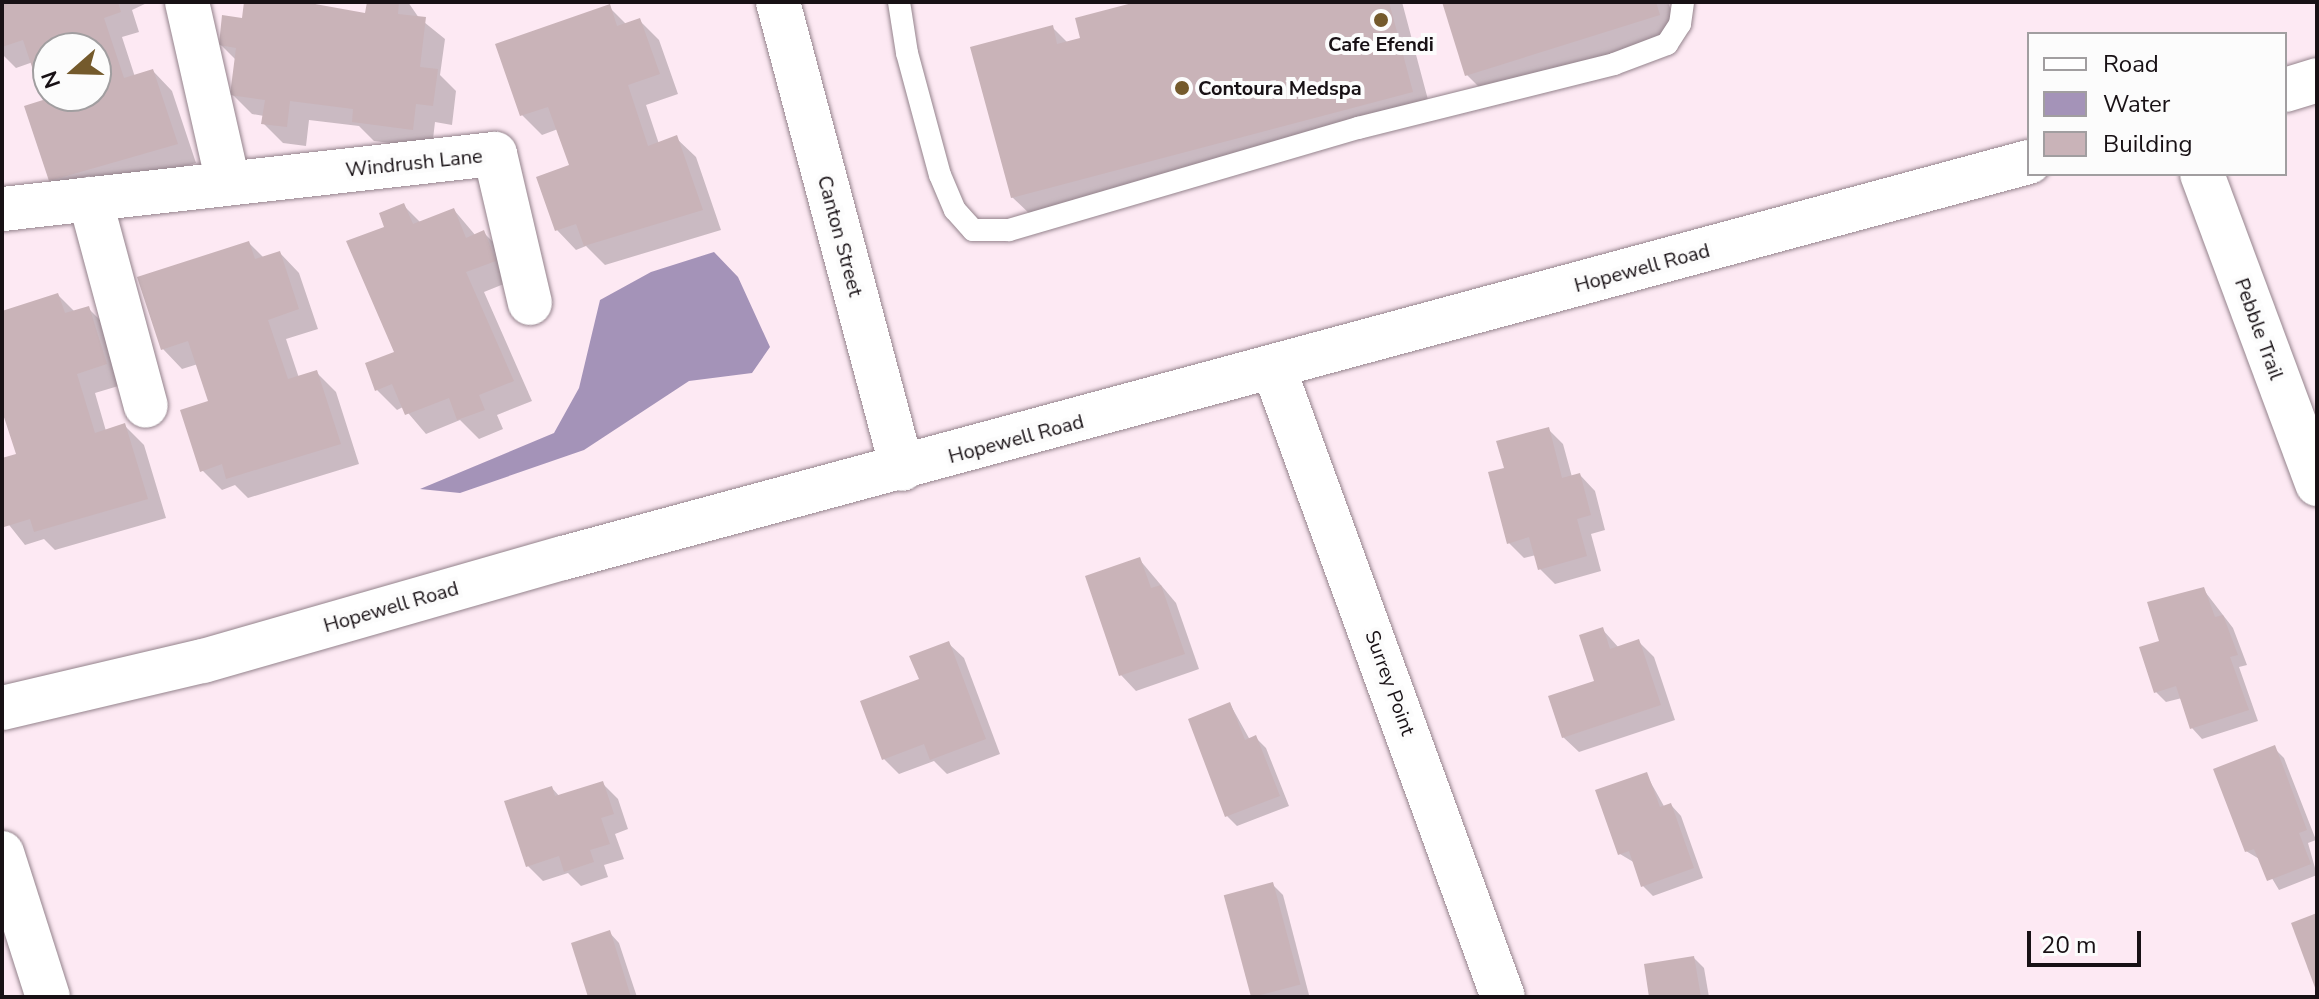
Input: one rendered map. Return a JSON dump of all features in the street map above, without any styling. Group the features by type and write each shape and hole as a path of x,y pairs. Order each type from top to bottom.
{"street":[{"path":"187,2 228,183"},
{"name":"Canton Street","path":"778,2 902,469"},
{"path":"2287,89 2317,80"},
{"name":"Windrush Lane","path":"2,208 495,154 530,303"},
{"name":"Hopewell Road","path":"2,708 203,661 563,558 1274,369 2027,163"},
{"name":"Pebble Trail","path":"2203,176 2317,484"},
{"path":"90,199 146,406"},
{"name":"Surrey Point","path":"1274,369 1503,997"},
{"path":"2,853 48,997"}],"lane":[{"path":"899,2 907,53 940,175 955,210 973,230 1009,230 1358,128 1614,64 1667,44 1680,24 1683,2"}],"water":[{"path":"714,252 738,277 770,347 752,373 689,381 584,450 460,493 420,489 554,433 579,388 600,300 651,272"}],"building":[{"path":"2,2 118,2 121,12 104,18 109,32 32,32 32,67 23,40 2,47"},
{"path":"244,2 304,2 365,13 367,2 399,2 398,14 426,17 420,67 438,69 433,106 416,104 413,130 352,122 353,109 290,101 287,127 261,124 265,100 230,95 236,48 219,45 222,15 242,18"},
{"path":"1136,2 1389,2 1413,92 1011,198 970,47 1053,25 1057,44 1080,38 1075,18"},
{"path":"1442,2 1656,2 1660,15 1465,76"},
{"path":"610,4 617,26 640,18 660,74 628,85 648,146 677,135 703,210 584,246 576,224 555,231 536,177 569,165 548,107 520,116 495,44"},
{"path":"112,42 124,78 153,69 178,144 49,181 24,106 32,103 32,112 112,112"},
{"path":"404,203 413,224 454,208 466,238 484,230 496,261 466,272 514,381 479,395 485,410 457,420 449,398 405,415 392,384 375,391 365,363 394,352 346,241 384,227 379,213"},
{"path":"249,241 255,259 280,251 299,309 268,320 288,379 317,370 341,444 226,479 222,464 200,472 180,410 208,401 188,341 161,350 137,277"},
{"path":"58,293 65,313 89,306 107,364 77,374 95,433 125,423 148,499 34,532 30,519 4,527 2,458 16,454 2,411 2,311"},
{"path":"1549,427 1562,478 1580,473 1591,515 1577,519 1587,556 1538,570 1529,537 1507,544 1488,472 1504,468 1496,441"},
{"path":"1140,557 1151,588 1161,585 1185,654 1119,676 1085,576"},
{"path":"2204,587 2215,617 2223,615 2238,655 2230,657 2249,710 2190,729 2176,686 2154,693 2139,647 2159,641 2147,602"},
{"path":"1603,627 1610,649 1639,639 1661,705 1562,738 1548,696 1594,681 1579,635"},
{"path":"949,641 986,739 930,760 924,744 882,760 860,701 919,679 909,656"},
{"path":"1230,702 1245,740 1256,735 1280,796 1225,817 1188,719"},
{"path":"2275,745 2307,830 2299,833 2311,864 2267,881 2254,849 2245,852 2213,769"},
{"path":"1647,772 1660,807 1671,803 1694,868 1641,887 1629,851 1618,855 1595,790"},
{"path":"603,781 614,814 601,818 610,844 590,850 594,862 564,872 559,856 526,867 504,801 552,786 555,796"},
{"path":"1273,882 1300,984 1251,997 1224,895"},
{"path":"2317,913 2317,993 2291,923"},
{"path":"610,930 631,997 588,997 571,943"},
{"path":"1694,956 1701,997 1649,997 1644,964"}],"place":[{"name":"Cafe Efendi","path":"1381,20"},
{"name":"Contoura Medspa","path":"1182,88"}]}
